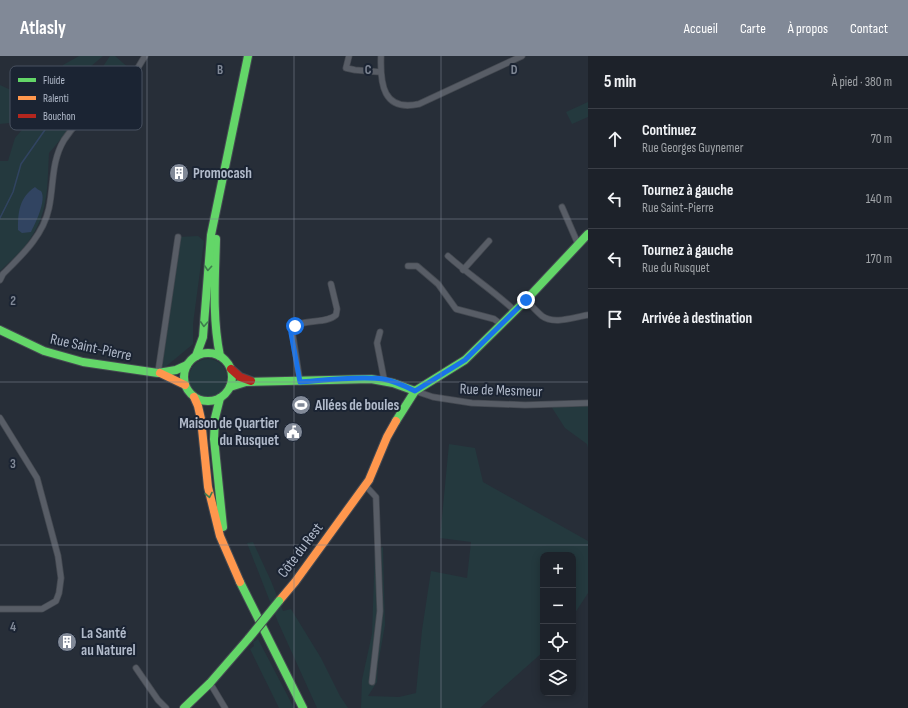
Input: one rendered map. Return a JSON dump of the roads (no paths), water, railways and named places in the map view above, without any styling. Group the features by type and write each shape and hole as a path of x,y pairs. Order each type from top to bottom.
{"main road":[{"path":"231,369 232,376 230,388 220,398 207,401 194,397 190,394 185,385 184,375 187,365 196,356 203,337 211,235 216,218 248,56"},
{"path":"216,218 216,312 217,343 220,356"},
{"path":"230,388 246,382 384,379 398,383 415,391 465,360 515,312 588,234"},
{"name":"Rue Saint-Pierre","path":"0,330 37,349 64,358 158,373 185,385"},
{"path":"196,356 208,353 220,356 240,377 256,382"},
{"name":"Rue Saint-Pierre","path":"158,373 176,370 187,365"},
{"name":"Côte du Rest","path":"184,708 210,683 249,638 294,582 365,486 387,437 415,391"},
{"path":"194,397 201,419 205,468 211,503 220,536 247,598 304,708"},
{"path":"220,398 214,418 215,456 221,517 228,554"}],"street":[{"path":"139,66 145,56"},
{"path":"349,56 346,68 380,72"},
{"path":"381,56 380,72 382,86 388,97 400,105 406,106 419,104 522,56"},
{"path":"0,280 3,274 30,246 41,228 49,208 54,165 59,149 72,130"},
{"path":"562,207 578,244"},
{"path":"158,373 178,237"},
{"path":"463,270 490,241"},
{"path":"448,256 463,270 490,289 515,312"},
{"path":"408,266 417,266 438,284 456,310 494,320 502,325"},
{"path":"300,382 292,330 298,325 331,318 336,314 337,309 331,284"},
{"path":"526,300 542,316 550,320 588,315"},
{"path":"380,332 377,343 384,379"},
{"name":"Rue de Mesmeur","path":"415,391 433,397 472,403 525,405 588,403"},
{"path":"0,418 38,480 61,567 59,593 56,601 42,609 0,609"},
{"path":"365,486 376,497 380,611 372,682"},
{"path":"136,668 158,700 166,708"},
{"path":"210,683 225,708"}],"water":[{"path":"35,187 41,191 43,200 42,206 31,232 22,233 18,230 20,206 26,196"}],"waterway":[{"path":"0,218 13,192 21,164 45,130"}],"place":[{"name":"Promocash","path":"179,173"},
{"name":"Allées de boules","path":"301,405"},
{"name":"Maison de Quartier du Rusquet","path":"293,432"},
{"name":"La Santé au Naturel","path":"67,642"}]}
